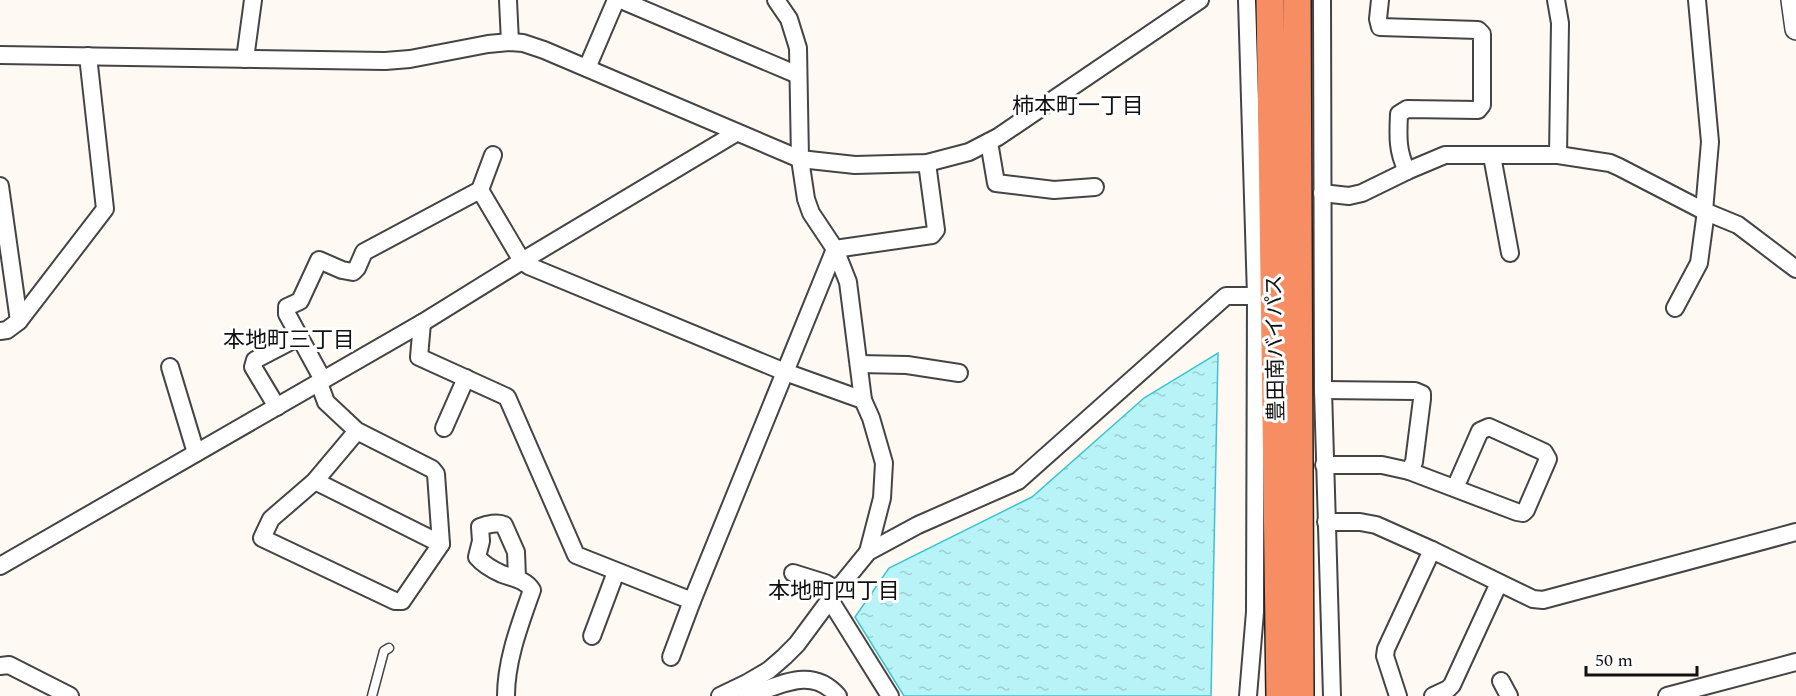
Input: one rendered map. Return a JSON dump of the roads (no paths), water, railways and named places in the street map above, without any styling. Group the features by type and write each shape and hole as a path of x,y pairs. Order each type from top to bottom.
{"highway":[{"name":"豊田南バイパス","path":"1270,0 1280,696"},
{"name":"豊田南バイパス","path":"1297,0 1300,696"}],"street":[{"path":"245,59 253,0"},
{"path":"508,0 510,42"},
{"path":"586,68 615,0"},
{"path":"621,0 798,75"},
{"path":"776,0 789,19 798,48 800,159 804,190 811,213 835,249 848,282 863,399 884,463 882,498 868,552"},
{"path":"0,55 385,61 510,42 544,50 800,159 855,165 927,163 969,152 989,142 1200,0"},
{"path":"1247,0 1256,296 1255,612 1248,696"},
{"path":"1322,0 1324,465 1332,696"},
{"path":"1380,0 1378,19 1380,27 1478,30 1482,34 1482,105 1478,110 1407,109 1399,114 1398,148 1407,171"},
{"path":"1556,0 1560,23 1558,155"},
{"path":"1675,308 1699,263 1710,142 1697,0"},
{"path":"1792,0 1796,29"},
{"path":"0,332 19,321 105,209 88,56"},
{"path":"0,566 422,323 736,133"},
{"path":"989,142 996,183 1054,190 1095,187"},
{"path":"357,431 315,481 271,519 262,538 394,601 402,601 441,544 436,474 432,469 357,431 326,402 321,382 287,314 287,308 300,301 319,260 353,272 364,252 480,190 493,155"},
{"path":"1322,193 1349,196 1362,193 1445,155 1558,155 1610,163 1738,225 1796,269"},
{"path":"1492,156 1510,253"},
{"path":"835,249 932,235 936,230 927,163"},
{"path":"0,186 19,321"},
{"path":"480,190 522,261 529,266 785,372 863,399"},
{"path":"671,657 835,249"},
{"path":"720,696 769,670 784,657 797,644 868,552 918,525 1018,481 1226,296 1256,296"},
{"path":"422,323 418,357 507,397 576,555 692,602"},
{"path":"277,407 253,367 255,360 299,337"},
{"path":"860,364 907,365 959,373"},
{"path":"170,367 196,453"},
{"path":"444,429 466,378"},
{"path":"1323,390 1415,391 1422,394 1414,462 1409,471"},
{"path":"1324,465 1382,465 1409,471 1517,512 1523,513 1548,459 1544,452 1489,427 1480,431 1455,488"},
{"path":"315,481 441,544"},
{"path":"1326,522 1360,522 1376,525 1533,599 1543,600 1796,532"},
{"path":"1398,696 1385,657 1386,649 1432,550"},
{"path":"592,636 616,572"},
{"path":"793,573 825,583 834,595 890,696"},
{"path":"506,696 506,681 518,628 532,590 530,586 517,578"},
{"path":"1433,696 1452,685 1499,583"},
{"path":"1668,696 1796,662"},
{"path":"0,666 9,665 70,696"},
{"path":"747,696 802,678 823,683 838,696"}],"lane":[{"path":"372,696 384,651 389,648"}],"water":[{"path":"1218,353 1211,696 904,696 855,617 889,568 1032,497 1144,398"}],"district":[{"name":"柿本町一丁目","path":"1078,105"},
{"name":"本地町三丁目","path":"289,339"},
{"name":"本地町四丁目","path":"834,590"}]}
